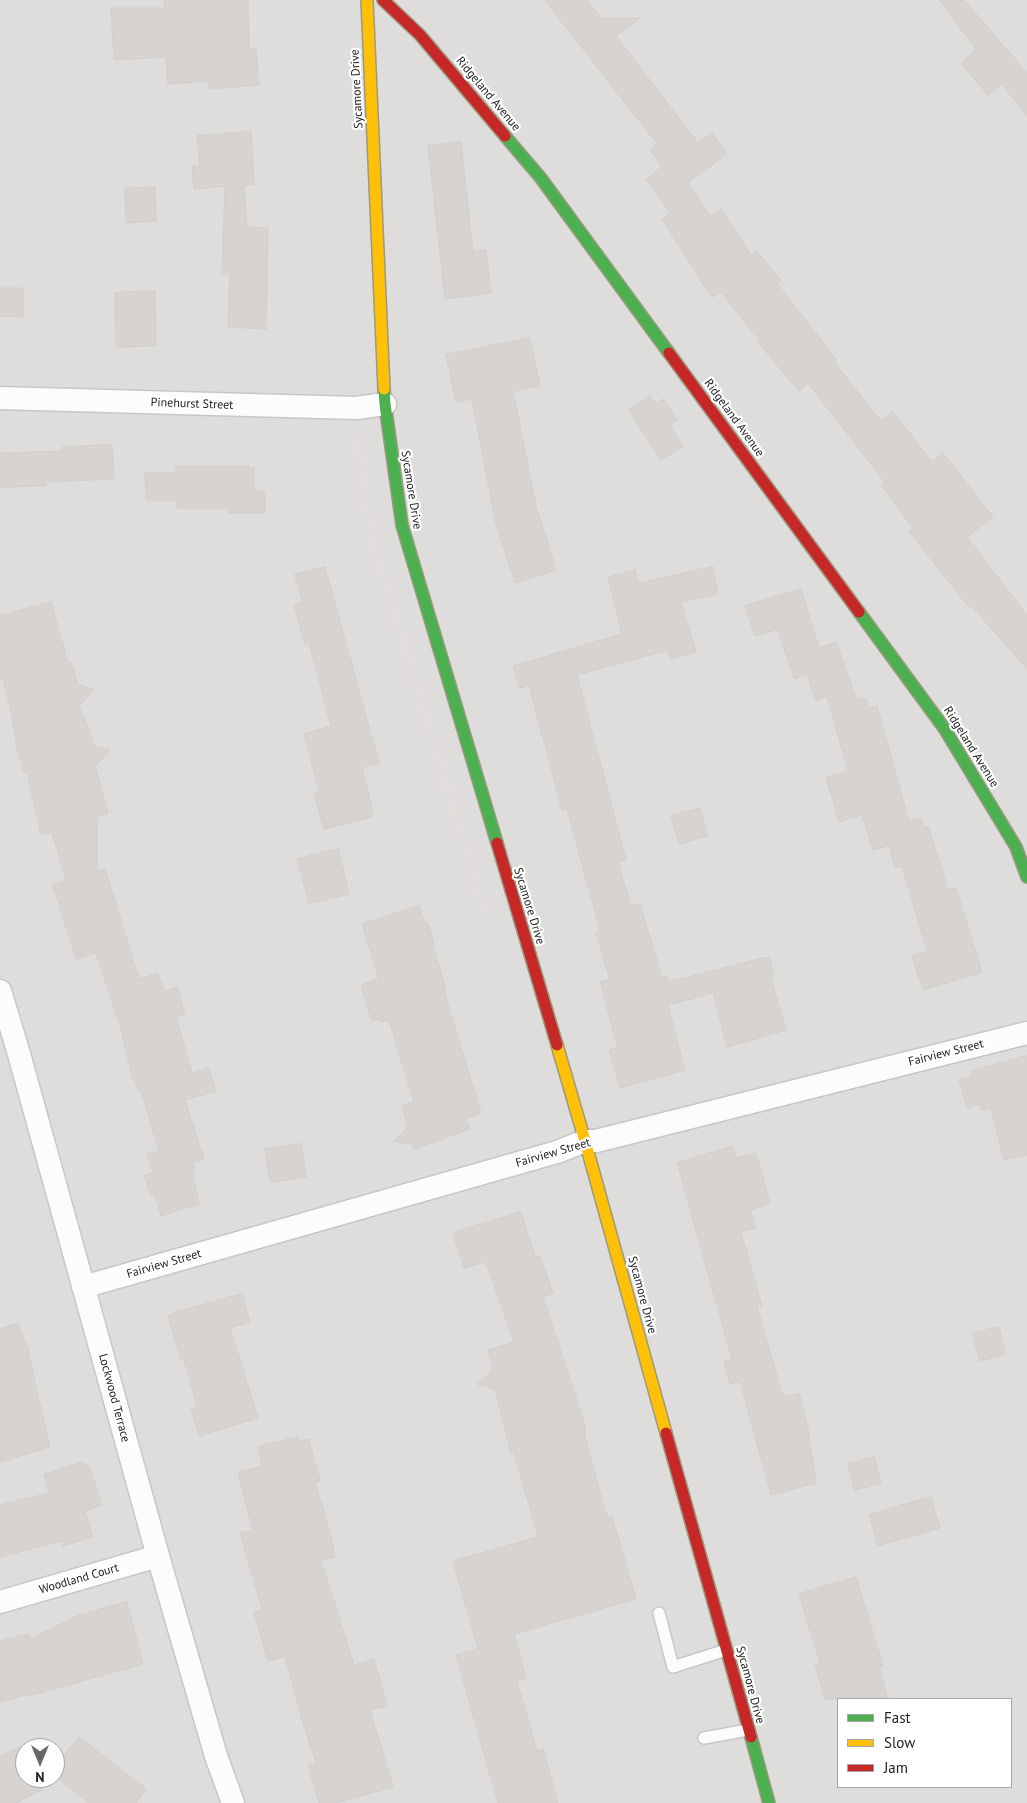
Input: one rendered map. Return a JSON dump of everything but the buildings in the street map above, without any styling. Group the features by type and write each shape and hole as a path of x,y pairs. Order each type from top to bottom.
{"street":[{"name":"Sycamore Drive","path":"367,0 385,404 402,526 585,1141 769,1803"},
{"name":"Ridgeland Avenue","path":"383,0 420,34 540,177 944,728 1016,847 1027,877"},
{"name":"Pinehurst Street","path":"0,398 356,408 385,404"},
{"name":"Lockwood Terrace","path":"0,991 10,1057 83,1287 216,1756 233,1803"},
{"name":"Fairview Street","path":"83,1287 557,1152 585,1141 596,1141 1027,1033"},
{"name":"Woodland Court","path":"0,1602 158,1556"}],"lane":[{"path":"659,1613 674,1667 726,1650"},
{"path":"704,1738 748,1730"}],"shaded area":[{"path":"0,0 1027,0 1027,1803 0,1803"}],"traffic: fast":[{"path":"505,136 540,177 669,353"},
{"path":"384,389 402,525 497,843"},
{"path":"859,612 944,728 1016,847 1027,877"},
{"path":"751,1737 769,1803"}],"traffic: slow":[{"path":"367,0 384,389"},
{"path":"557,1045 666,1433"}],"traffic: jam":[{"path":"383,0 420,35 505,136"},
{"path":"669,353 859,612"},
{"path":"497,843 557,1045"},
{"path":"666,1433 751,1737"}]}
